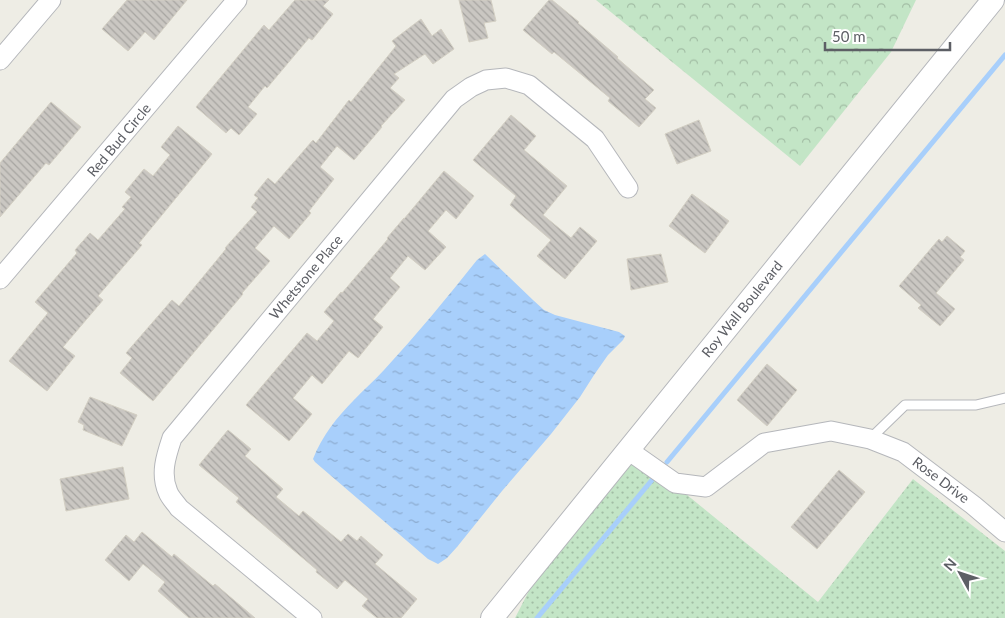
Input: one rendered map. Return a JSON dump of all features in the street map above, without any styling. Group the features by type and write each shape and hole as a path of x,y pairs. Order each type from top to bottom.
{"street":[{"path":"0,60 51,0"},
{"name":"Red Bud Circle","path":"0,279 237,0"},
{"name":"Roy Wall Boulevard","path":"492,618 993,0"},
{"name":"Whetstone Place","path":"312,618 179,508 168,493 164,475 165,458 172,438 454,99 471,87 486,80 506,78 529,85 595,139 628,188"},
{"name":"Rose Drive","path":"628,450 675,483 706,486 764,443 831,431 870,439 903,452 1005,532"}],"lane":[{"path":"870,439 905,405 976,405 1005,398"}],"green space":[{"path":"596,0 916,0 891,52 800,166"},
{"path":"637,454 818,602 913,479 1005,551 1005,618 515,618 534,581"}],"water":[{"path":"485,254 544,310 555,315 619,332 625,336 608,355 580,397 551,434 457,547 447,558 438,564 428,559 313,459 330,427 357,396 396,357 477,260"}],"building":[{"path":"127,0 187,0 154,40 145,32 128,51 102,29"},
{"path":"295,0 329,0 323,6 333,14 312,40 309,38 267,88 265,86 248,107 257,114 239,135 231,128 226,133 196,107 264,25 269,30"},
{"path":"459,0 491,0 496,21 484,23 488,38 469,42"},
{"path":"549,0 552,0 579,22 654,90 645,99 656,108 639,127 608,101 610,98 554,52 552,54 523,30"},
{"path":"421,19 432,36 441,29 454,49 433,64 425,54 394,74 399,78 390,88 405,100 354,160 337,146 320,167 334,179 309,211 311,213 289,239 274,226 255,248 270,261 153,401 120,373 132,358 126,353 172,300 179,306 225,248 257,212 251,207 258,198 254,195 268,178 275,184 313,140 316,143 349,100 351,102 396,46 392,41"},
{"path":"51,102 81,127 49,165 46,163 0,217 0,163"},
{"path":"511,115 536,136 524,150 567,186 543,215 571,238 580,227 597,241 565,279 537,256 551,240 510,205 516,196 473,160"},
{"path":"699,120 711,151 677,164 665,134"},
{"path":"178,126 212,154 139,243 142,245 98,296 103,300 63,347 75,356 47,391 9,361 48,313 35,302 77,253 75,250 90,233 98,240 125,209 122,207 131,197 125,192 144,169 153,176 170,155 161,147"},
{"path":"444,171 474,196 456,219 446,210 428,231 446,247 425,270 408,256 390,278 400,287 373,319 383,327 358,358 349,351 322,384 312,375 293,398 312,414 289,441 246,405 307,333 317,341 334,321 324,312"},
{"path":"692,194 729,221 705,253 669,226"},
{"path":"947,236 965,251 960,257 964,260 936,293 955,309 940,326 918,308 921,305 899,286 939,239 942,242"},
{"path":"661,254 668,282 631,290 627,259"},
{"path":"767,364 797,390 767,426 737,400"},
{"path":"90,397 137,415 122,446 83,430 84,425 78,422"},
{"path":"228,430 251,449 245,456 283,489 276,497 299,516 303,511 341,542 348,534 357,541 361,536 383,555 375,564 417,599 401,618 377,618 362,606 368,599 345,580 337,589 236,502 239,498 199,465"},
{"path":"123,467 129,499 66,511 60,479"},
{"path":"839,470 865,492 817,549 791,527"},
{"path":"142,532 172,557 174,554 213,586 215,584 255,618 189,618 158,591 165,582 143,564 129,581 105,560 126,535 134,542"}],"waterway":[{"path":"667,462 1005,55"},
{"path":"537,618 652,480"}]}
